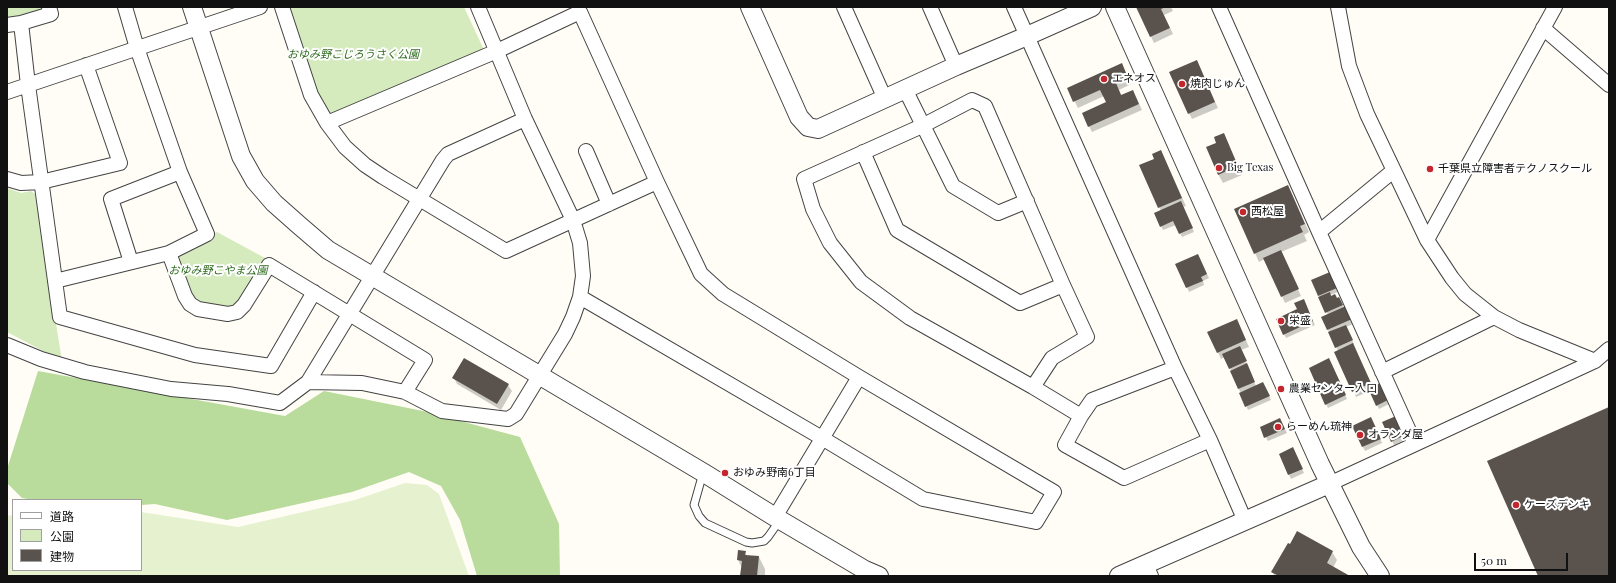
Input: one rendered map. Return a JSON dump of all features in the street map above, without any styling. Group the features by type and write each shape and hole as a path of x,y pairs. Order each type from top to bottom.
{"street":[{"path":"7,25 21,23 51,14 49,7"},
{"path":"55,281 170,253 207,234 180,172 137,48 125,7"},
{"path":"192,7 241,156 256,181 274,203 328,250 704,473 777,519 864,570 879,576"},
{"path":"7,92 260,7"},
{"path":"282,7 311,95 327,123 345,147 365,165 506,251 657,182"},
{"path":"308,382 362,383 405,392 442,411 508,419 516,414 565,334 573,317 580,297 583,276 580,243 573,220 525,119 478,7"},
{"path":"750,7 799,117 808,127 818,129 956,66 1092,7"},
{"path":"844,7 885,99"},
{"path":"930,7 956,66"},
{"path":"1014,7 1175,368 1210,440 1245,521"},
{"path":"1115,7 1329,484 1362,547 1380,576"},
{"path":"1219,7 1318,232 1415,444"},
{"path":"1338,7 1349,66 1367,114 1427,240 1452,278 1465,294 1494,317 1519,330 1595,361"},
{"path":"1427,240 1555,7"},
{"path":"327,123 497,51 580,12 657,182 701,274 723,294 859,378 1054,492 1036,522 923,499 822,438 580,297"},
{"path":"21,23 28,85 60,317 195,355 271,366 314,292"},
{"path":"1543,28 1609,85"},
{"path":"7,179 21,183 41,182 120,163 86,66"},
{"path":"905,89 952,186 998,213 1027,201"},
{"path":"1032,387 1052,358 1087,337 985,106 972,100 922,126 804,179 813,209 830,243 861,282 910,318 1080,416"},
{"path":"7,345 41,359 84,372 170,389 228,394 280,403 308,382 448,154 525,119"},
{"path":"586,151 609,204"},
{"path":"863,152 897,230 1020,303 1063,285"},
{"path":"1318,232 1393,171"},
{"path":"131,262 111,199 180,172"},
{"path":"170,253 185,296 190,304 198,309 228,314 237,312 244,305 269,265 425,360 405,392"},
{"path":"1382,372 1494,317"},
{"path":"1119,576 1149,570 1245,521 1329,484 1595,361 1609,348"},
{"path":"1175,368 1092,400 1080,416 1065,445 1124,478 1210,440"},
{"path":"777,519 822,438 859,378"}],"lane":[{"path":"704,473 694,505 699,516 706,523 746,542 752,543 764,541 768,537 777,519"}],"green space":[{"path":"7,7 44,7 46,12 7,20"},
{"name":"おゆみ野こじろうさく公園","path":"286,7 464,7 484,50 330,118 313,89"},
{"path":"7,188 21,193 31,191 35,194 62,361 7,332"},
{"name":"おゆみ野こやま公園","path":"217,232 265,258 236,308 192,302 177,257 179,252"},
{"path":"38,371 285,416 324,391 423,411 520,437 559,524 560,576 477,576 460,520 441,486 409,472 352,492 227,520 155,504 142,505 142,499 22,498 7,483 7,469"},
{"path":"405,483 427,485 439,494 469,576 7,576 7,516 12,515 12,571 142,571 142,512 238,527 355,500"}],"building":[{"path":"1136,7 1166,7 1161,9 1170,28 1150,37"},
{"path":"1197,60 1215,102 1188,114 1169,72"},
{"path":"1122,63 1128,78 1116,83 1121,95 1133,90 1139,104 1088,127 1082,113 1106,102 1100,90 1073,102 1067,88"},
{"path":"1224,133 1238,166 1218,175 1206,147 1216,143 1214,137"},
{"path":"1161,150 1182,198 1158,208 1139,165 1154,159 1152,154"},
{"path":"1288,185 1305,224 1300,226 1303,232 1254,254 1234,209"},
{"path":"1181,201 1193,228 1179,234 1173,221 1160,227 1154,213"},
{"path":"1281,250 1299,289 1281,297 1263,258"},
{"path":"1198,254 1207,274 1201,277 1203,281 1186,288 1175,264"},
{"path":"1330,272 1337,288 1318,296 1311,280"},
{"path":"1330,292 1331,296 1335,294 1337,298 1339,297 1343,305 1325,313 1318,297"},
{"path":"1304,299 1313,321 1283,335 1276,319 1297,309 1294,303"},
{"path":"1346,306 1352,319 1327,330 1321,317"},
{"path":"1237,319 1246,340 1217,353 1207,332"},
{"path":"1346,325 1353,340 1335,348 1328,332"},
{"path":"1353,343 1371,383 1352,392 1334,352"},
{"path":"1240,346 1247,361 1229,369 1222,354"},
{"path":"464,358 509,384 497,404 452,378"},
{"path":"1329,358 1346,395 1325,405 1309,368"},
{"path":"1247,363 1255,382 1238,389 1230,371"},
{"path":"1263,382 1270,396 1245,407 1239,393"},
{"path":"1380,383 1388,400 1376,406 1368,388"},
{"path":"1609,407 1609,576 1538,576 1487,461"},
{"path":"1396,416 1405,435 1391,442 1382,422"},
{"path":"1371,417 1381,439 1362,447 1352,426"},
{"path":"1280,418 1285,429 1264,438 1260,427"},
{"path":"1293,447 1303,469 1288,475 1279,454"},
{"path":"1297,531 1333,551 1327,563 1350,576 1279,576 1271,572"},
{"path":"738,550 746,551 745,555 759,556 757,576 740,576 742,561 737,560"}],"place":[{"name":"エネオス","path":"1104,79"},
{"name":"焼肉じゅん","path":"1182,84"},
{"name":"Big Texas","path":"1219,168"},
{"name":"千葉県立障害者テクノスクール","path":"1430,169"},
{"name":"西松屋","path":"1243,212"},
{"name":"栄盛","path":"1281,321"},
{"name":"農業センター入口","path":"1281,389"},
{"name":"らーめん琉神","path":"1278,427"},
{"name":"オランダ屋","path":"1360,435"},
{"name":"おゆみ野南6丁目","path":"725,473"},
{"name":"ケーズデンキ","path":"1516,505"}]}
